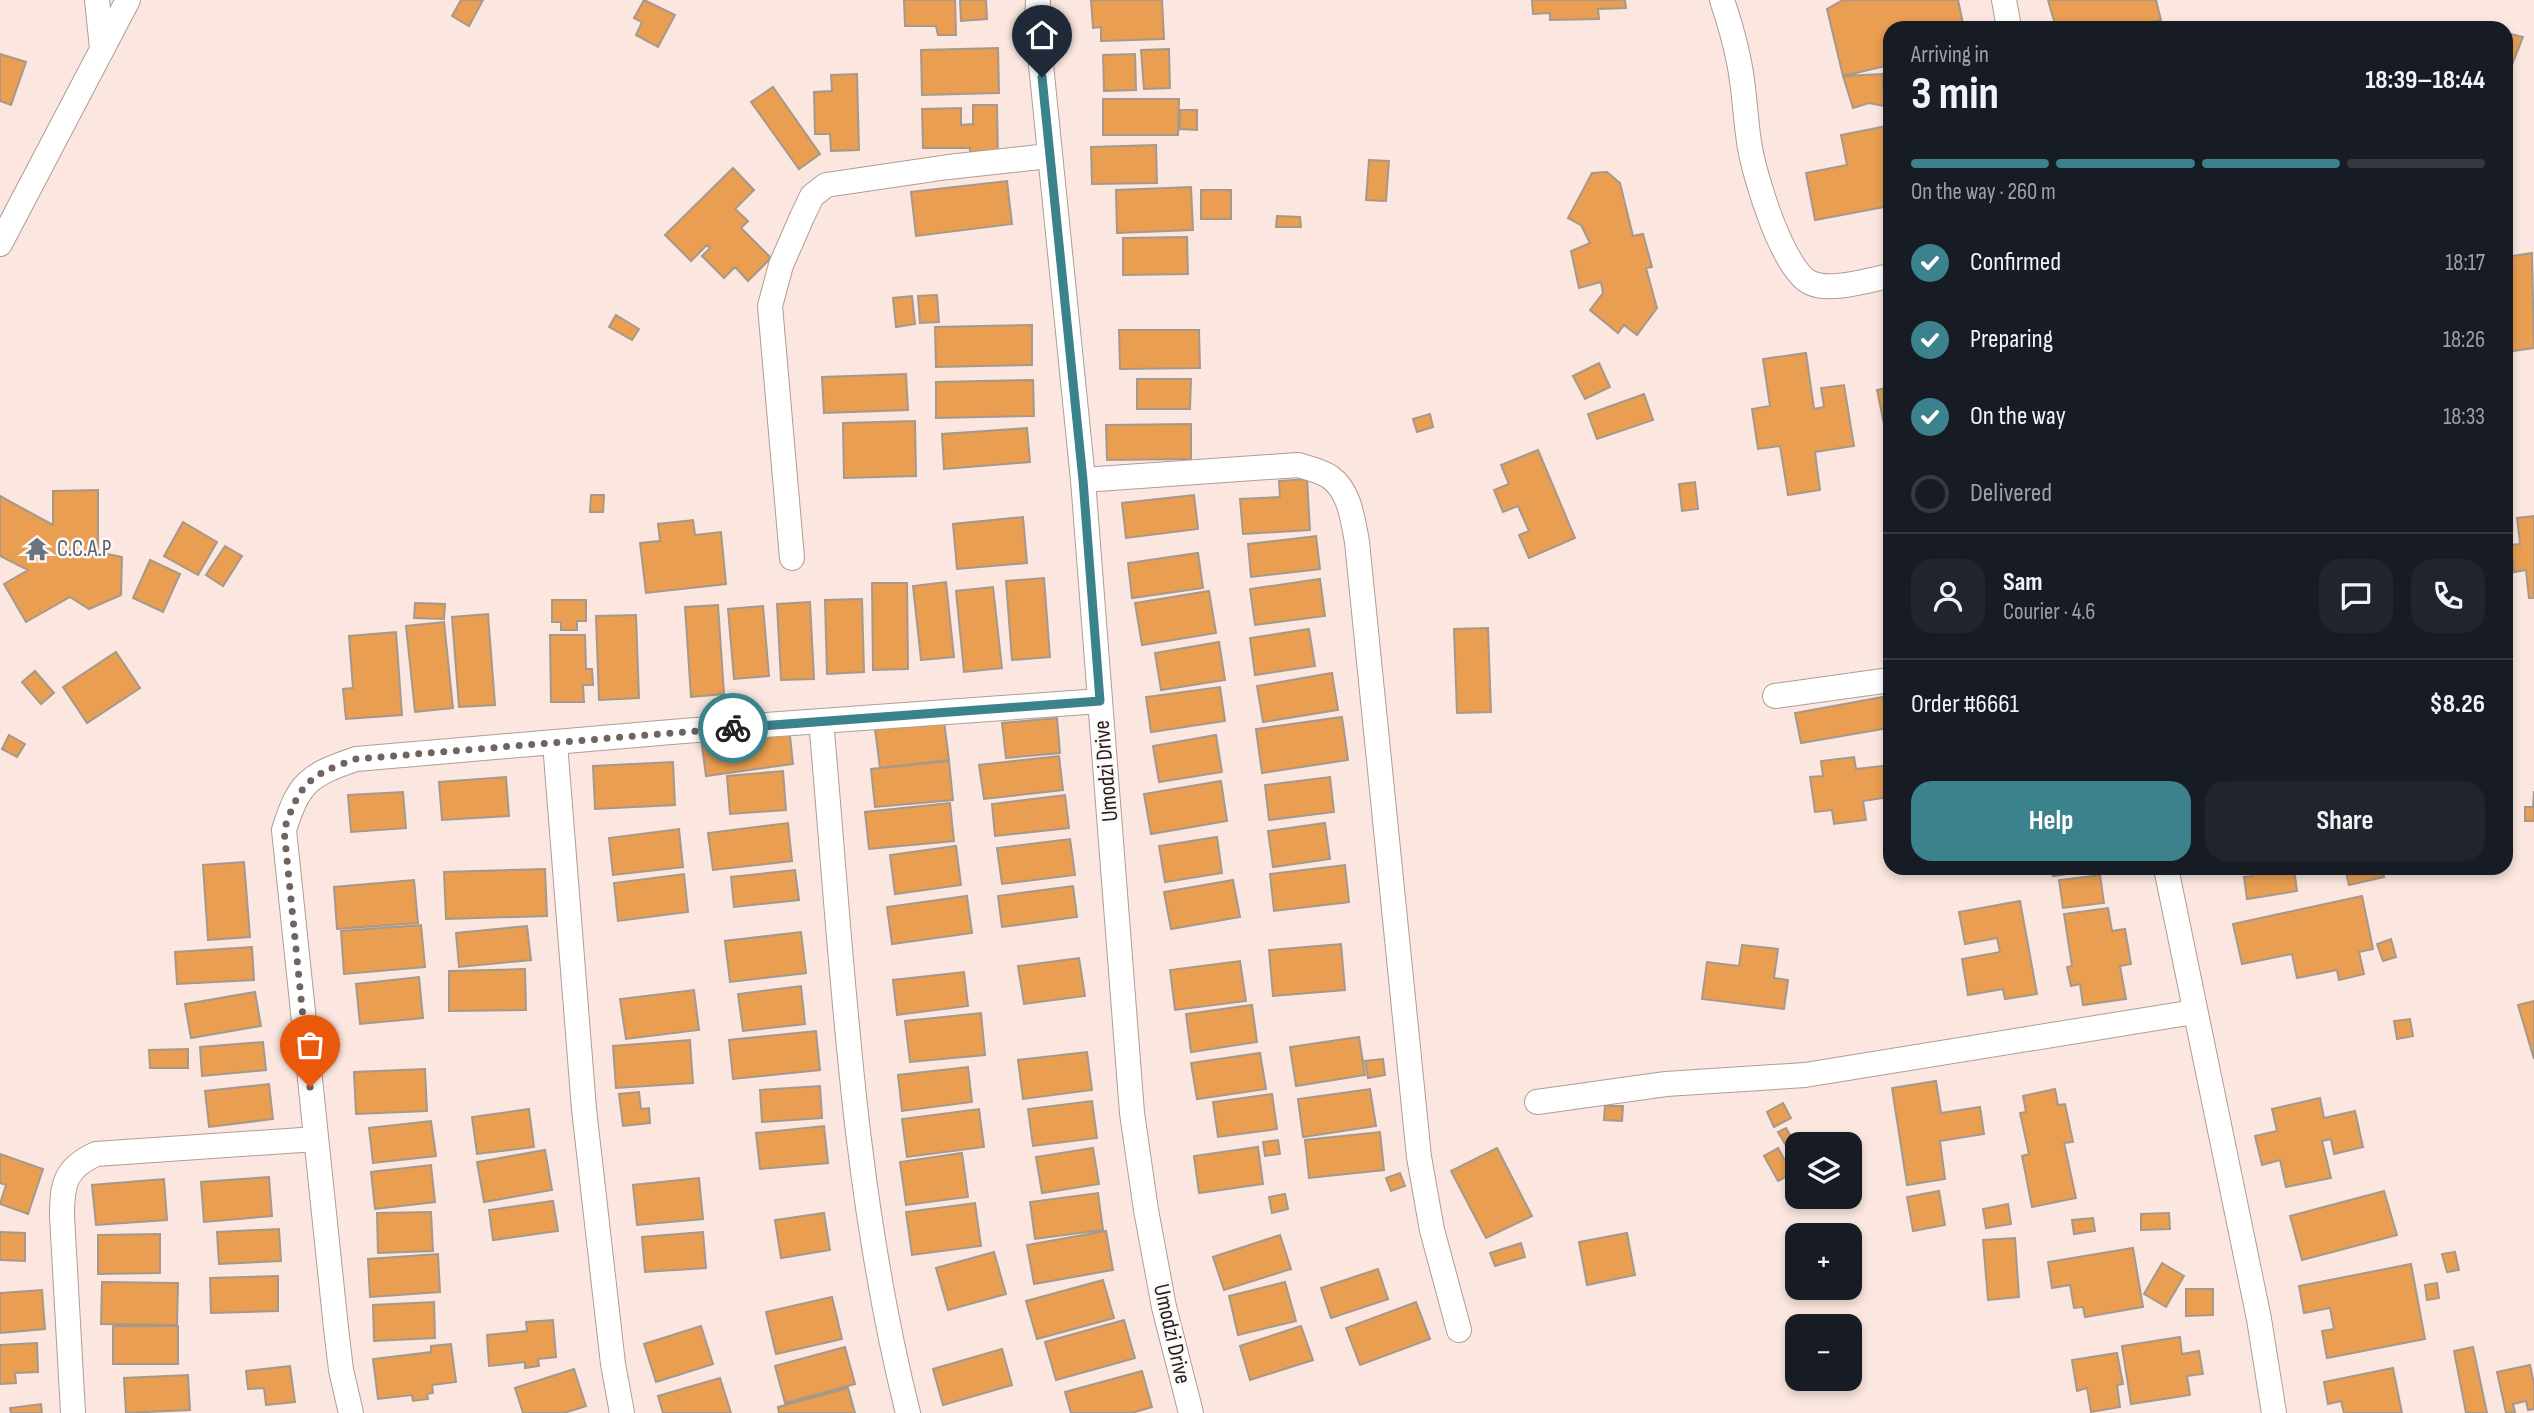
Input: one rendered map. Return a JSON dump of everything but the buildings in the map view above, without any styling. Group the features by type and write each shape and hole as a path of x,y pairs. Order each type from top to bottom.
{"street":[{"path":"97,0 102,48"},
{"path":"0,244 128,0"},
{"name":"Umodzi Drive","path":"1038,0 1037,25 1049,156 1083,480 1132,1113 1164,1307 1191,1413"},
{"path":"1722,0 1740,64 1750,150 1766,206 1790,264 1801,277 1826,287 1883,277"},
{"path":"2004,0 2008,21"},
{"path":"792,558 770,306 781,265 812,196 826,185 948,167 1049,156"},
{"path":"1083,480 1298,465 1330,477 1342,491 1351,512 1357,542 1419,1157 1432,1230 1459,1330"},
{"path":"1775,696 1883,681"},
{"path":"351,1413 341,1370 284,830 292,804 305,784 324,770 356,759 1100,701"},
{"path":"821,721 861,1169 881,1291 908,1413"},
{"path":"555,743 584,1109 613,1364 622,1413"},
{"path":"2167,875 2259,1320 2274,1413"},
{"path":"1537,1102 1666,1084 1805,1075 2194,1012"},
{"path":"73,1413 62,1216 62,1191 68,1175 81,1161 96,1154 316,1139"}],"way so far":[{"path":"310,1087 284,830 292,804 305,784 324,770 356,759 733,728"}],"place":[{"name":"C.C.A.P","path":"37,549"}],"route":[{"path":"733,728 1100,701 1083,480 1042,77"}]}
